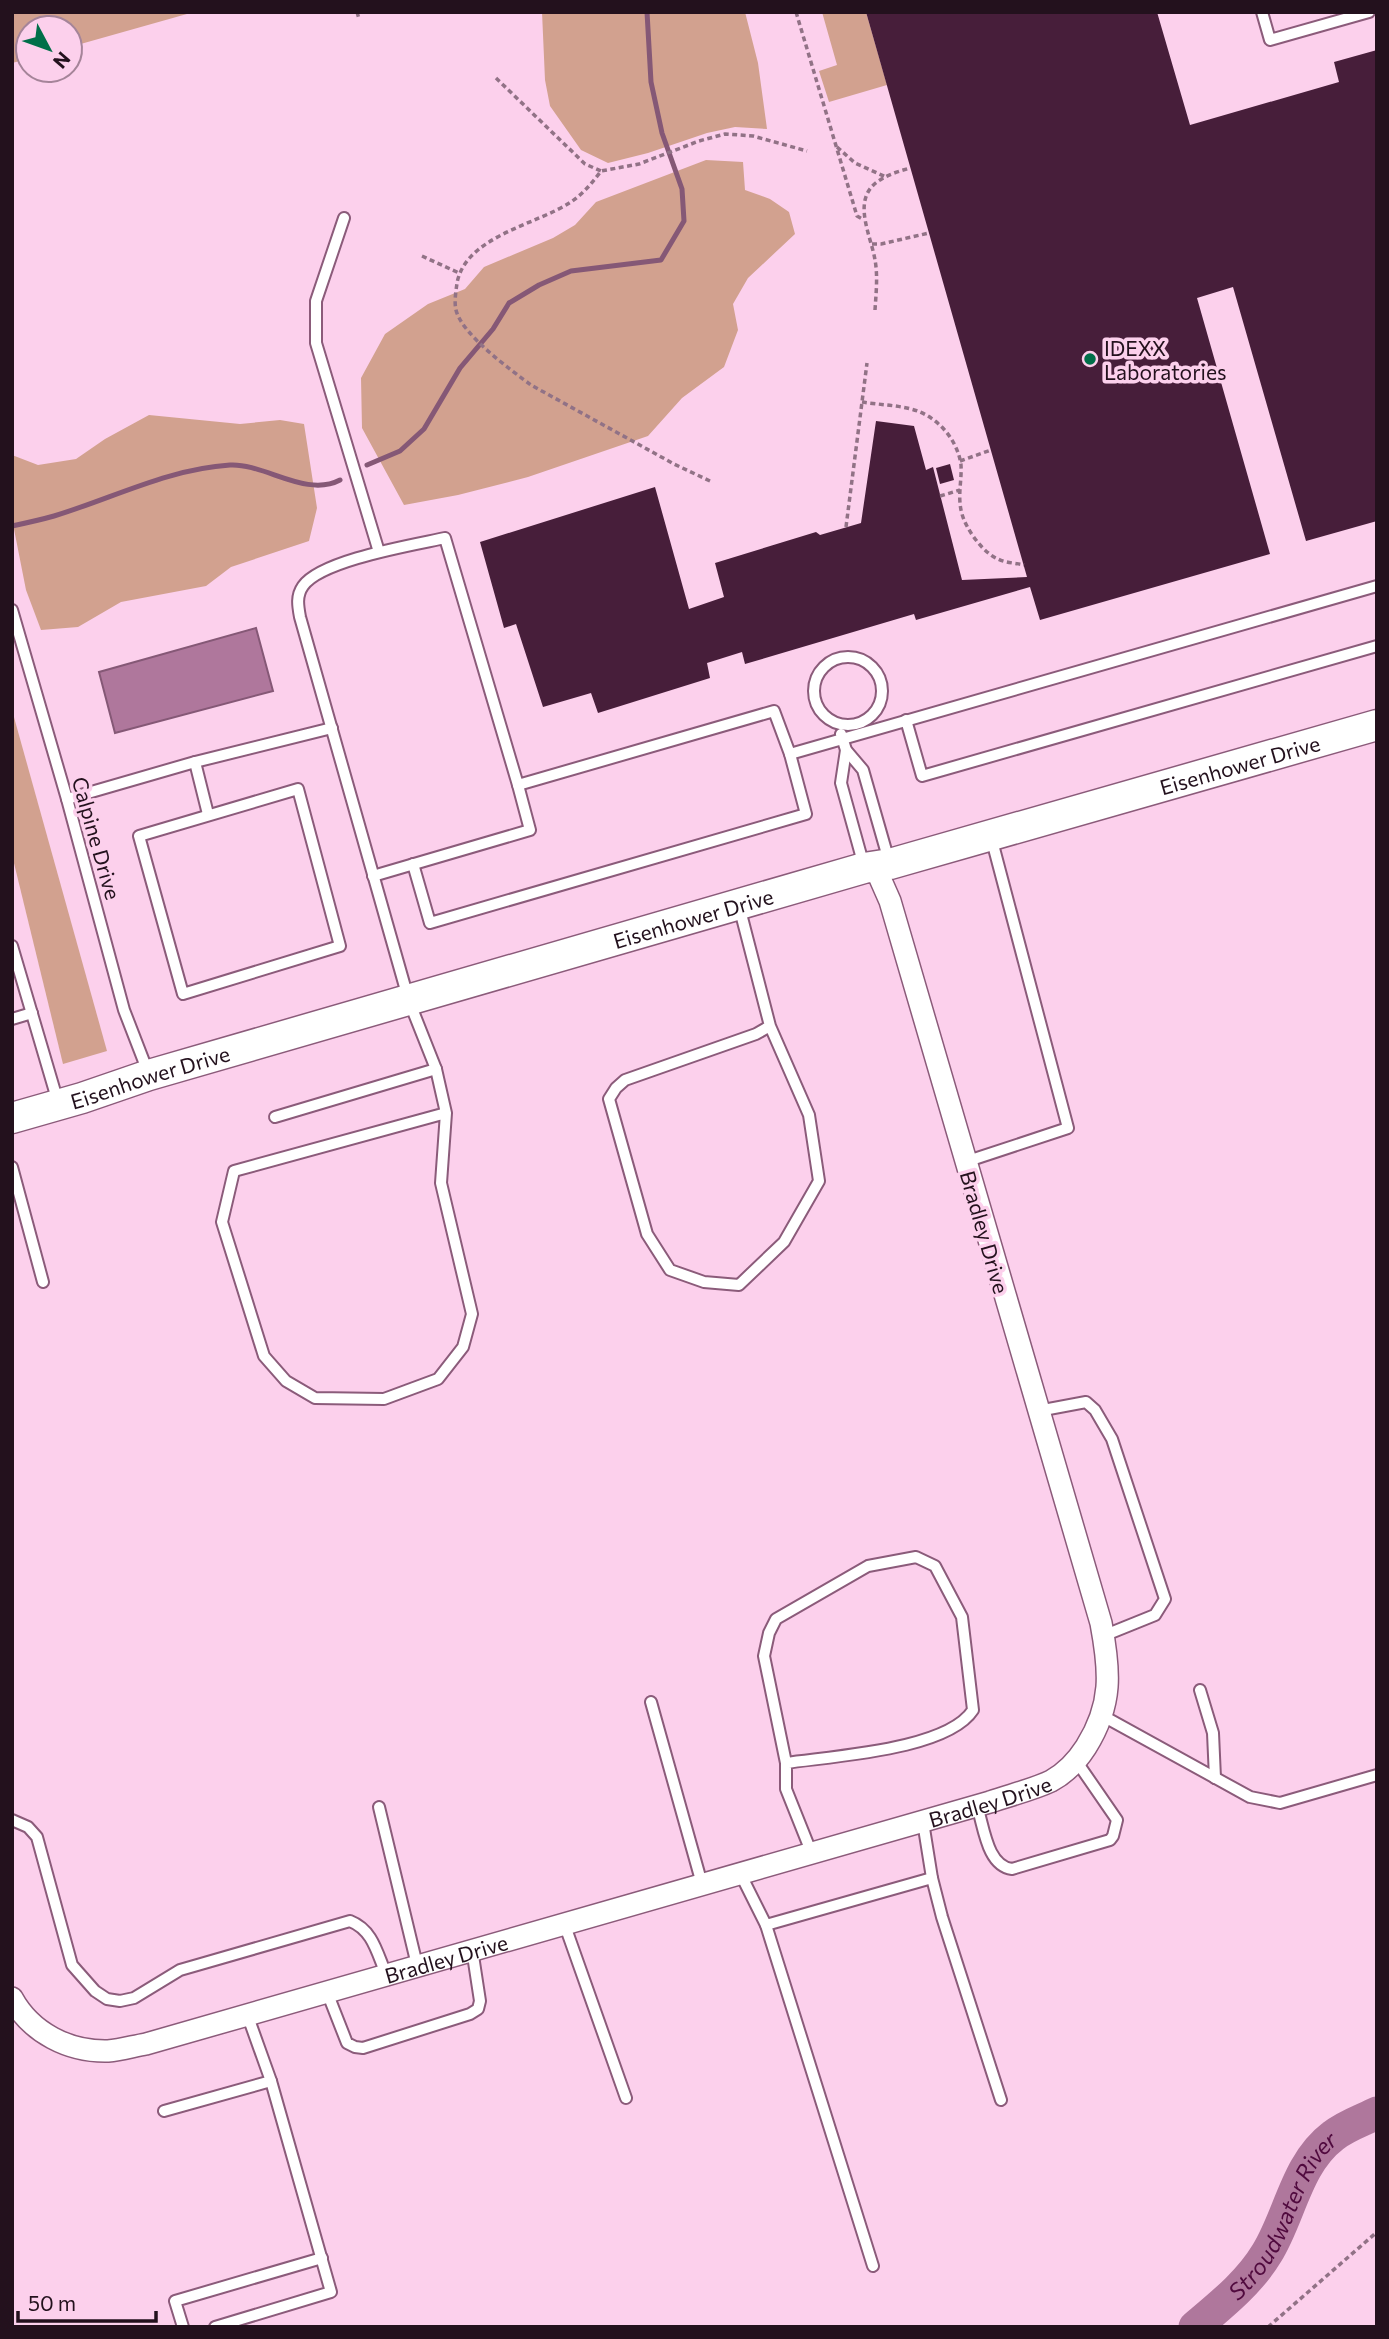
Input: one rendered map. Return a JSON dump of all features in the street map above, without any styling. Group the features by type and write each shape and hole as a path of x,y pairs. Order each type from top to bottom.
{"street":[{"name":"Eisenhower Drive","path":"12,1118 149,1074 1377,725"},
{"name":"Bradley Drive","path":"12,1998 31,2023 49,2038 92,2050 111,2051 977,1806 1053,1780 1077,1762 1103,1716 1107,1701 1108,1660 1103,1636 890,901 876,866"}],"lane":[{"path":"1262,12 1270,40 1368,12"},
{"path":"344,218 316,300 316,343 379,552"},
{"path":"373,876 530,830 445,538 379,552 324,569 304,584 297,597 300,617 373,876 409,1001 436,1069 446,1113 441,1184 472,1314 463,1347 438,1378 384,1399 315,1398 286,1381 264,1356 222,1222 234,1171 446,1113"},
{"path":"790,754 844,745 906,720 1377,586"},
{"name":"Calpine Drive","path":"12,610 124,1010 149,1074"},
{"path":"906,720 922,776 1377,646"},
{"path":"838,724 858,725 878,708 882,697 878,674 871,664 861,658 837,657 820,670 815,680 815,701 820,711 838,724 844,745 841,783 876,866"},
{"path":"413,864 430,923 806,814 775,711 518,785"},
{"path":"67,799 195,762 332,728"},
{"path":"844,745 863,769 876,866"},
{"path":"195,762 208,814"},
{"path":"298,789 340,946 183,994 139,836 208,814 298,789"},
{"path":"965,1162 1069,1128 990,834"},
{"path":"739,906 769,1027 809,1115 820,1181 784,1242 739,1285 704,1282 670,1270 648,1234 609,1099 625,1080 769,1027"},
{"path":"12,946 58,1105"},
{"path":"12,1019 32,1013"},
{"path":"275,1117 436,1069"},
{"path":"12,1167 16,1193 43,1282"},
{"path":"1038,1410 1086,1402 1095,1410 1112,1439 1165,1599 1155,1615 1103,1636"},
{"path":"786,1763 921,1742 966,1721 973,1710 962,1616 935,1566 916,1557 868,1566 776,1619 769,1633 764,1656 786,1763 786,1789 811,1854"},
{"path":"1200,1690 1213,1734 1215,1778"},
{"path":"651,1702 702,1884"},
{"path":"1103,1716 1250,1797 1280,1803 1377,1775"},
{"path":"977,1806 995,1860 1005,1868 1012,1869 1110,1840 1114,1836 1117,1820 1077,1762"},
{"path":"379,1807 417,1965"},
{"path":"12,1820 28,1828 37,1837 72,1965 95,1991 107,1999 120,2001 134,1998 180,1970 350,1921 368,1932 386,1974"},
{"path":"923,1822 932,1878 942,1917 1001,2100"},
{"path":"740,1873 766,1925 873,2266"},
{"path":"766,1925 932,1878"},
{"path":"564,1923 626,2098"},
{"path":"327,1992 347,2043 363,2048 470,2014 478,2009 480,2001 472,1949"},
{"path":"215,2327 331,2292 271,2081 247,2014"},
{"path":"164,2110 271,2081"},
{"path":"183,2327 175,2301 322,2258"}],"path":[{"path":"357,12 359,19"},
{"path":"796,12 857,216 864,220"},
{"path":"496,78 585,164 601,171 639,164 725,134 753,136 807,151"},
{"path":"836,147 855,163 886,177"},
{"path":"875,310 876,264 863,206 877,181 910,168"},
{"path":"601,171 588,190 570,203 480,246 459,273 456,311 465,327 477,339 531,385 710,481"},
{"path":"872,244 929,233"},
{"path":"422,256 459,273"},
{"path":"846,527 867,363"},
{"path":"862,402 918,411 932,418 947,432 960,461 962,516 978,541 996,559 1024,565"},
{"path":"960,461 991,450"},
{"path":"940,496 960,490"},
{"path":"1268,2327 1377,2232"}],"shaded area":[{"path":"12,12 194,12 84,43 84,14 14,14 12,63"},
{"path":"542,12 745,12 758,63 767,129 735,127 608,163 581,150 550,106 545,80"},
{"path":"822,12 866,12 887,85 829,102 819,71 837,65"},
{"path":"706,160 743,162 745,190 770,199 789,212 795,234 748,278 733,304 738,330 724,367 682,398 648,436 528,477 458,495 404,505 362,428 361,378 385,334 428,304 465,289 484,267 553,238 575,225 596,202"},
{"path":"149,415 240,424 280,420 304,424 317,508 309,541 231,567 206,586 121,602 78,627 41,630 26,590 12,519 12,455 38,465 76,459 105,439"},
{"path":"256,628 273,691 115,733 99,672"},
{"path":"12,710 107,1051 63,1064 12,855"}],"building":[{"name":"IDEXX Laboratories","path":"866,12 1157,12 1190,125 1339,82 1334,62 1377,50 1377,521 1306,541 1233,287 1197,298 1270,554 1040,620 1030,587 916,620 914,614 745,664 742,652 707,663 710,678 598,713 591,693 543,707 516,624 504,628 480,542 655,487 689,609 724,597 715,563 816,532 820,535 861,523 876,421 914,426 926,470 933,467 962,580 1027,577"},
{"path":"950,464 954,480 940,484 936,468"}],"waterway":[{"path":"367,465 400,451 424,429 460,368 493,329 509,303 539,285 571,271 661,260 684,221 682,189 662,133 651,82 647,12"},
{"path":"12,526 54,516 163,478 207,468 243,466 313,485 340,480"},
{"name":"Stroudwater River","path":"1195,2327 1234,2293 1260,2264 1275,2238 1302,2176 1320,2148 1343,2129 1377,2113"}],"place":[{"name":"IDEXX Laboratories","path":"1090,359"}]}
